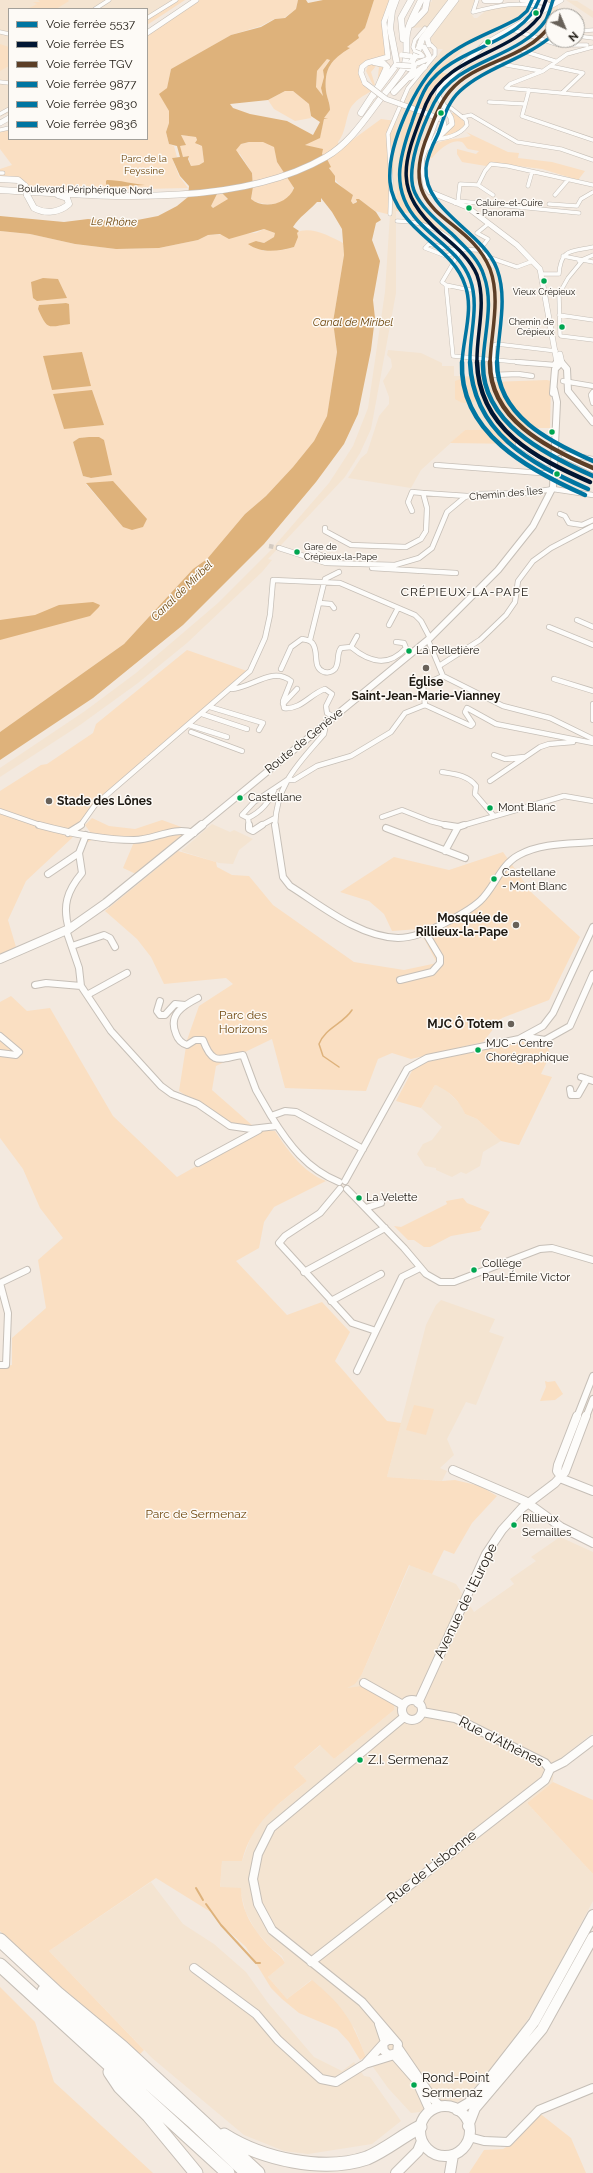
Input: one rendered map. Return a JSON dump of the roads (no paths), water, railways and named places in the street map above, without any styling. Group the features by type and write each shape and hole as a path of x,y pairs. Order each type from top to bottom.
{"highway":[{"path":"373,96 397,64 390,38 389,17 393,2 400,0"},
{"path":"394,92 418,51 422,39 452,0"},
{"path":"485,0 500,0"},
{"path":"360,122 385,73 396,59 397,17 416,1"},
{"path":"169,192 218,190 274,179 317,162 342,143 360,122 400,68 404,54 407,24 416,1"},
{"path":"406,29 416,1"},
{"path":"406,29 425,10 416,1"},
{"path":"360,122 394,92 412,72 414,59 410,43 406,29 397,17"},
{"path":"410,43 414,30 425,28"},
{"path":"374,62 386,64 385,73"},
{"path":"404,82 424,67"},
{"path":"1,175 23,182 25,186 27,195 31,205 42,211 62,210 70,203 67,198 61,195 17,191"},
{"name":"Boulevard Périphérique Nord","path":"0,189 169,192"},
{"name":"Boulevard Périphérique Nord","path":"0,189 100,194 169,192"},
{"path":"0,1940 57,1993 122,2047 258,2173"},
{"path":"0,1948 76,2020 192,2121 247,2173"},
{"path":"0,1965 102,2060 228,2173"},
{"path":"102,2060 120,2087 148,2116 196,2173"},
{"path":"198,2116 242,2147 278,2160 300,2164 341,2164 361,2160 421,2134"}],"main road":[{"path":"148,28 191,0"},
{"path":"148,32 196,0"},
{"path":"374,62 396,59 427,60 429,56 428,36 456,0"},
{"path":"522,1 549,4"},
{"path":"393,2 384,22 387,58 368,64 364,69 367,82 382,97 440,116 447,121 446,127 427,148"},
{"path":"430,142 449,128 452,122 436,95 439,89 485,44 514,29 549,4"},
{"path":"525,21 549,4"},
{"path":"387,50 396,59 414,59"},
{"path":"442,104 440,115 436,120 430,142 422,157 421,181 425,191 456,202 472,212 517,245 533,261 542,274 550,325 558,335"},
{"name":"Route de Genève","path":"558,335 556,351 559,365"},
{"name":"Route de Genève","path":"0,959 67,929 95,912 194,833 322,727 406,654 429,639 512,555 537,519 553,489 554,464 557,453 553,394 555,368 559,365 558,335"},
{"path":"559,365 567,369 565,381 568,391 593,422"},
{"path":"565,381 575,406 593,427"},
{"path":"457,2110 469,2103 485,2085 534,2022 593,1915"},
{"path":"421,2134 432,2152 446,2157 463,2149 475,2108 542,2029 593,1937"},
{"path":"396,2173 418,2151 422,2120 430,2111 441,2107 457,2110 466,2120 469,2132"},
{"path":"450,2173 453,2155"}],"street":[{"path":"97,8 109,0"},
{"path":"148,17 176,0"},
{"path":"477,0 472,11 478,12 505,2 522,1"},
{"path":"478,12 499,2 512,0"},
{"path":"420,53 423,56 414,59 414,43 425,28"},
{"path":"514,29 537,38 563,45 593,46"},
{"path":"390,214 391,181 388,134 404,95 424,67 435,55 435,50 428,44"},
{"path":"593,46 568,54 555,61 543,71 510,84 506,88 593,96"},
{"path":"520,50 555,61"},
{"path":"495,63 543,71"},
{"path":"550,66 583,73 562,93"},
{"path":"529,90 522,116 593,140"},
{"path":"489,102 525,104"},
{"path":"437,137 441,139 466,129 467,122 452,109 442,104"},
{"path":"462,117 471,115 517,142 561,149 593,160"},
{"path":"478,185 491,164 509,166 567,181 593,185"},
{"path":"528,186 532,172"},
{"path":"555,195 567,181"},
{"path":"493,195 478,185 460,184 456,202 579,213"},
{"path":"549,204 577,206 581,199 593,192"},
{"path":"397,221 415,221 449,236 464,250"},
{"path":"479,251 488,239 477,232 488,224"},
{"path":"464,250 446,256 425,248 429,244 479,251 488,257 517,268 533,261"},
{"path":"542,274 559,274 559,264 563,256 572,250 593,248"},
{"path":"464,250 442,282 470,290"},
{"path":"593,254 583,260 568,278 559,294 558,335 593,340"},
{"path":"563,256 593,262"},
{"path":"446,284 453,356 559,365"},
{"path":"559,315 593,320"},
{"path":"532,376 518,374 493,375 492,360 494,345 497,344 556,351"},
{"path":"565,381 593,386"},
{"path":"593,392 591,395 593,403"},
{"path":"518,444 547,463 554,464"},
{"path":"557,453 593,458"},
{"path":"557,453 593,470"},
{"path":"436,465 554,474"},
{"name":"Chemin des Îles","path":"279,548 326,563 394,565 419,558 432,548 447,512 460,500 468,496 528,493 553,489 593,495"},
{"path":"412,511 407,502 407,498 412,492 468,496"},
{"path":"325,528 325,531 351,545 406,547 421,539 426,531 427,508 423,493"},
{"path":"560,514 564,516 569,523 582,525 593,520"},
{"path":"439,666 482,640 514,605 516,584 541,555 557,543 593,526"},
{"path":"311,550 328,560 343,564 342,569 334,576 333,580"},
{"path":"366,565 376,569 456,573"},
{"path":"394,565 400,570"},
{"path":"310,640 326,579 339,572"},
{"path":"68,833 74,831 82,823 95,805 250,671 264,645 269,622 273,580 333,580 350,586 398,608 418,618 429,639 443,676 503,706 550,718 593,739"},
{"path":"320,603 331,604 334,608"},
{"path":"389,625 398,608"},
{"path":"577,620 593,627"},
{"path":"549,627 593,645"},
{"path":"281,669 284,661 297,641 302,638 310,640 315,648 317,667 323,673 330,673 334,670 339,661 339,650 351,647 357,636"},
{"path":"351,647 362,656 373,660 386,659 406,654 405,644 396,642"},
{"path":"231,689 245,688 269,675 284,677 291,681 283,704"},
{"path":"425,705 423,685 443,676"},
{"path":"554,679 593,691"},
{"path":"283,704 297,689"},
{"path":"283,704 287,709 296,708 320,690 325,689 332,692 326,706 327,713 334,717"},
{"path":"593,704 593,720"},
{"path":"248,818 242,815 244,811 287,780 294,780 318,766 351,756 391,732 405,713 425,705 471,726 473,724 465,712 467,708 496,724 593,743"},
{"path":"210,707 263,723 259,730"},
{"path":"202,714 247,729"},
{"path":"189,724 227,737"},
{"path":"322,727 325,729 324,734 298,762 287,780 279,800 275,818 275,833 283,876 290,886 372,933 398,938 425,932 452,920 480,900 490,891 506,865 519,854 543,847 593,842"},
{"path":"190,732 242,751"},
{"path":"490,781 525,757 549,744 581,741"},
{"path":"494,755 505,759 525,757"},
{"path":"442,772 459,775 474,782 476,786 474,791 475,794 493,815"},
{"path":"248,818 270,800 275,788"},
{"path":"382,817 392,812 406,809 431,821 458,827 493,815 564,796 593,801"},
{"path":"0,811 32,824 68,833 135,840 168,832 188,830 194,833"},
{"path":"248,818 248,827 253,831 268,820 275,818"},
{"path":"82,823 86,835 79,853 82,872 70,887 65,911 67,929 79,968 81,986 127,1051 165,1090 198,1104 230,1126 244,1129 278,1126"},
{"path":"445,851 458,827"},
{"path":"386,828 465,858"},
{"path":"48,874 79,853"},
{"path":"376,1331 352,1323 281,1247 280,1241 322,1211 363,1149 402,1075 410,1066 427,1058 526,1036 537,1031 550,1019 593,927"},
{"path":"400,980 432,972 440,963 440,957 425,932"},
{"path":"72,946 104,935 110,938 115,947"},
{"path":"87,995 127,973"},
{"path":"526,1036 542,1040 547,1039 570,1026 593,974"},
{"path":"35,985 46,983 81,986"},
{"path":"198,998 185,1005 172,1018 173,1029 178,1038 187,1045 195,1040 203,1040 205,1050 216,1061 220,1062 238,1055 245,1056 256,1090 271,1116 310,1166 323,1176 341,1184 347,1189 430,1278 446,1283 454,1282 540,1249 552,1248 593,1260"},
{"path":"160,1001 157,1010 160,1015 165,1015 173,1005 178,1003 185,1005"},
{"path":"537,1031 542,1040"},
{"path":"0,1036 19,1052 16,1055 0,1053"},
{"path":"570,1089 571,1095 578,1095 587,1079"},
{"path":"271,1116 284,1111 296,1112 363,1149"},
{"path":"198,1163 262,1128"},
{"path":"366,1208 381,1203"},
{"path":"304,1272 385,1228"},
{"path":"357,1370 402,1277 420,1268"},
{"path":"3,1365 8,1313 0,1283 27,1270"},
{"path":"331,1301 381,1274"},
{"path":"593,1376 590,1393 558,1465 557,1471 568,1483 593,1491"},
{"name":"Avenue de l'Europe","path":"418,1703 486,1554 502,1530 527,1504 564,1472 593,1399"},
{"path":"453,1470 525,1501 527,1504 561,1527 593,1543"},
{"path":"364,1683 403,1705"},
{"path":"412,1701 418,1703 422,1707 422,1712 415,1719 404,1717 401,1711 403,1705 412,1701"},
{"name":"Rue d'Athènes","path":"422,1712 455,1718 545,1763 550,1769 564,1762 593,1740"},
{"path":"404,1717 271,1828 263,1840 255,1860 253,1875 254,1891 265,1920 281,1939 362,2002 372,2012 387,2042 385,2053 395,2053 402,2061 417,2082 430,2111"},
{"name":"Rue de Lisbonne","path":"311,1962 545,1780 550,1769"},
{"path":"194,1968 256,2014 278,2040 321,2079 336,2082 365,2064 395,2053"},
{"path":"365,2064 387,2042 397,2042 395,2053 441,2107"},
{"path":"469,2132 484,2141 508,2142 519,2133 533,2115 593,2088"}],"water":[{"path":"298,0 306,0 308,3 323,0 374,0 365,28 358,35 359,38 347,47 350,48 330,65 326,76 326,91 330,110 324,118 328,119 324,119 320,138 305,145 323,149 322,154 327,159 331,167 329,168 335,176 335,182 353,195 351,201 353,204 357,202 356,199 359,199 376,212 381,220 376,223 372,240 380,261 373,300 375,318 371,350 358,414 344,444 316,482 264,544 183,625 93,698 0,760 0,732 124,644 193,569 207,559 245,514 266,496 293,467 314,441 327,416 337,352 333,322 344,255 342,229 332,212 321,198 321,202 317,202 298,220 293,227 299,231 297,233 298,237 294,247 271,251 259,249 248,244 256,241 264,243 274,237 275,233 264,229 229,239 220,234 208,235 198,240 159,248 116,249 75,244 30,234 0,231 0,216 64,222 88,219 127,222 158,216 177,206 188,197 189,186 180,176 172,158 180,157 177,146 169,144 166,132 169,123 169,111 159,94 167,88 171,69 231,35 261,27 275,19 285,18 296,9","holes":["327,59 330,60 323,70 324,77 321,88 323,96 316,87 317,71","285,91 293,91 309,104 311,116 320,122 313,135 287,121 250,114 233,108 230,104 268,100","181,135 196,137 197,140 195,143 202,146 204,162 199,165 191,166 188,159 189,156 183,157 180,146 186,145","249,142 263,142 274,147 277,162 294,188 291,194 287,198 275,204 269,205 262,204 251,199 253,187 252,173 236,150 241,144","218,192 221,192 228,199 213,208 211,206"]},
{"path":"107,180 117,181 145,185 106,187"},
{"path":"43,278 58,279 67,298 37,301 33,298 31,282"},
{"path":"69,304 70,324 49,326 46,324 38,309 39,305"},
{"path":"82,352 91,386 52,390 43,356"},
{"path":"92,390 104,425 64,429 53,394"},
{"path":"99,437 104,440 112,475 91,478 83,476 73,442 79,438"},
{"path":"113,481 147,519 143,527 132,530 123,527 86,483"},
{"path":"93,602 100,605 90,616 0,640 0,620 35,615 59,605"}],"waterway":[{"path":"339,1067 323,1056 319,1044 325,1034 344,1019 352,1010"},
{"path":"196,1888 203,1900"},
{"path":"206,1904 221,1925 256,1963 260,1963"}],"tunnel":[{"path":"269,546 279,548"}],"rail line":[{"name":"9836","path":"532,0 527,11 519,18 460,48 442,60 433,70 414,98 399,132 391,164 390,183 394,198 404,216 456,266 466,286 468,306 462,367 465,391 473,412 486,431 503,448 543,475 585,495"},
{"name":"9877","path":"539,0 535,11 527,21 516,29 453,61 440,70 430,82 420,100 403,146 398,173 399,186 402,198 417,221 458,259 467,271 470,278 474,296 470,354 471,380 478,402 489,422 505,440 523,455 544,468 588,489"},
{"name":"ES","path":"546,0 540,16 528,28 513,39 458,67 442,80 430,95 409,150 405,177 406,189 418,210 427,221 462,252 471,263 477,276 481,294 477,352 478,377 484,399 495,418 510,435 547,462 590,482"},
{"name":"5537","path":"553,0 546,19 534,33 518,44 461,73 446,85 434,102 421,134 414,159 412,182 414,191 422,204 475,258 484,275 488,293 488,302 483,357 483,376 491,398 500,414 513,428 543,451 576,469 593,476"},
{"name":"TGV","path":"545,32 527,47 479,70 464,79 451,90 441,105 428,134 421,158 418,179 420,188 427,200 477,248 490,270 495,294 490,373 497,395 505,410 530,435 545,445 561,454 593,468"},
{"name":"9830","path":"545,41 528,54 476,79 467,85 452,100 446,111 429,154 426,167 426,180 440,205 476,239 494,262 501,286 502,302 497,370 503,392 511,406 521,418 534,429 549,439 593,461"}],"place":[{"name":"Caluire-et-Cuire - Panorama","path":"469,208"},
{"name":"Vieux Crépieux","path":"544,281"},
{"name":"Chemin de Crépieux","path":"562,327"},
{"name":"Gare de Crépieux-la-Pape","path":"297,552"},
{"name":"La Pelletière","path":"409,651"},
{"name":"Église Saint-Jean-Marie-Vianney","path":"426,668"},
{"name":"Castellane","path":"240,798"},
{"name":"Stade des Lônes","path":"49,801"},
{"name":"Mont Blanc","path":"490,808"},
{"name":"Castellane - Mont Blanc","path":"494,879"},
{"name":"Mosquée de Rillieux-la-Pape","path":"516,925"},
{"name":"MJC Ô Totem","path":"511,1024"},
{"name":"MJC - Centre Chorégraphique","path":"478,1050"},
{"name":"La Velette","path":"359,1198"},
{"name":"Collège Paul-Émile Victor","path":"474,1270"},
{"name":"Rillieux Semailles","path":"514,1525"},
{"name":"Z.I. Sermenaz","path":"360,1760"},
{"name":"Rond-Point Sermenaz","path":"414,2085"}],"district":[{"name":"CRÉPIEUX-LA-PAPE","path":"465,592"}],"park label":[{"name":"Parc de la Feyssine","path":"144,164"},
{"name":"Parc des Horizons","path":"243,1022"},
{"name":"Parc de Sermenaz","path":"196,1514"}],"water label":[{"name":"Le Rhône","path":"114,222"},
{"name":"Canal de Miribel","path":"353,323"},
{"name":"Canal de Miribel","path":"182,591"}]}
